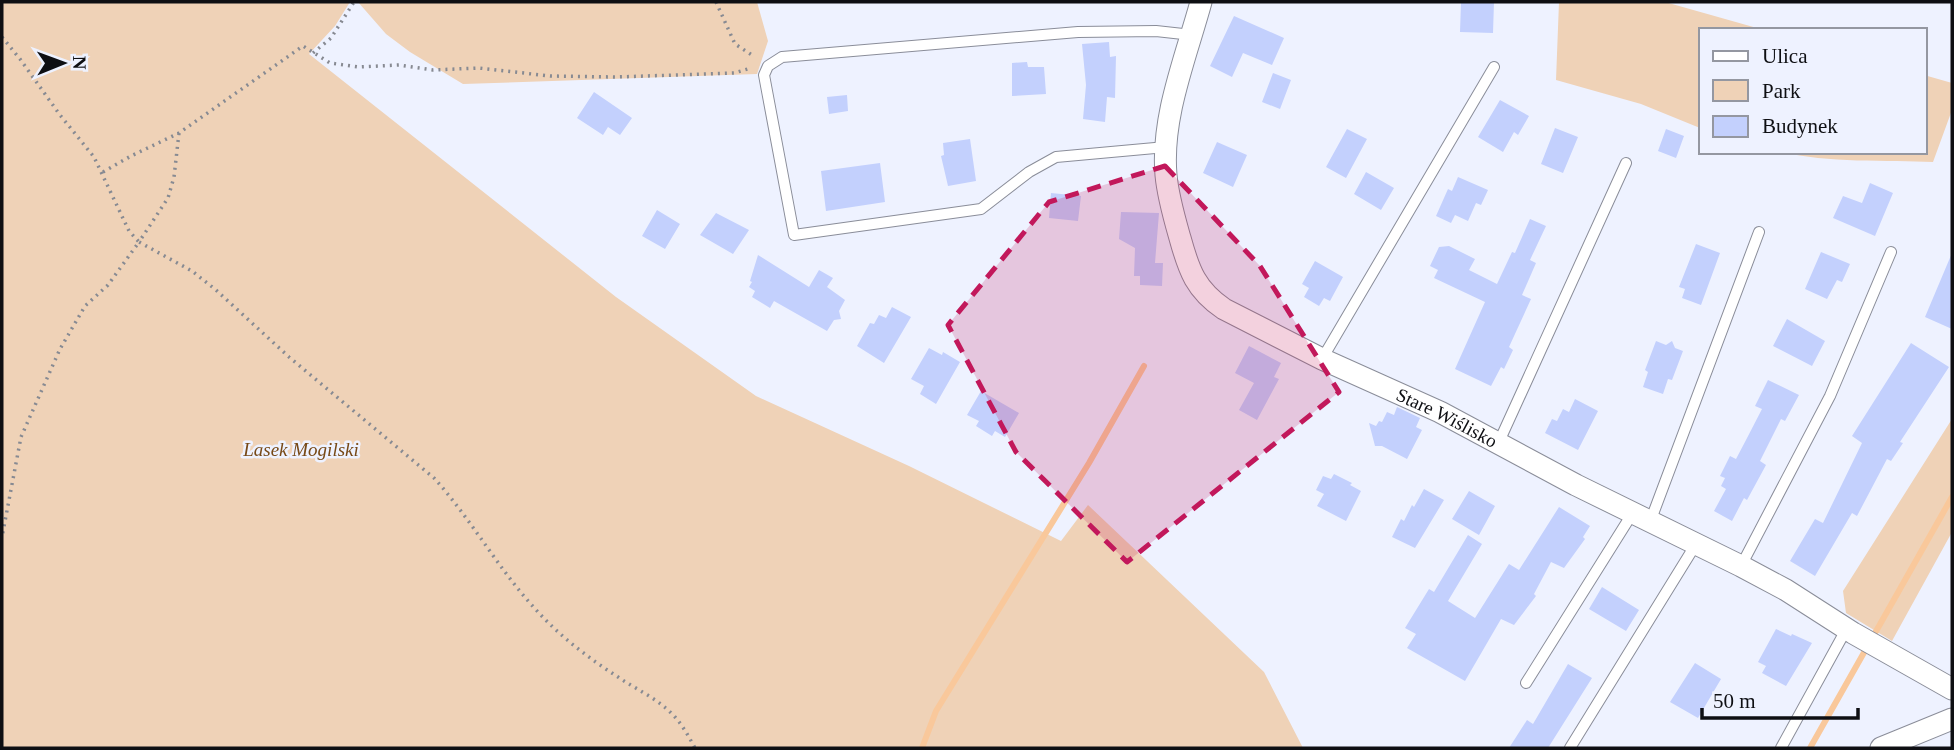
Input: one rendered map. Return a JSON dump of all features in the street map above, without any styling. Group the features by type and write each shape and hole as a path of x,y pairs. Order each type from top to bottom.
{"street":[{"name":"Stare Wiślisko","path":"1200,2 1166,147 1169,197 1185,255 1202,291 1224,309 1322,359 1440,412 1641,518 1741,566 1952,689"},
{"path":"1881,748 1952,719"}],"lane":[{"path":"1166,147 1056,157 1029,172 981,209 794,235 764,75 769,64 782,57 1078,32 1156,31 1192,35"},
{"path":"1322,359 1494,67"},
{"path":"1498,444 1626,163"},
{"path":"1526,683 1641,518 1759,232"},
{"path":"1741,566 1830,396 1891,252"},
{"path":"1570,748 1696,544"},
{"path":"1781,748 1850,630"}],"path":[{"path":"313,52 331,38 355,2"},
{"path":"716,2 735,44 769,64"},
{"path":"2,37 94,157 129,231 139,242 192,271 216,290 289,357 434,478 453,499 539,614 582,652 657,700 674,716 695,748"},
{"path":"103,172 179,134 303,46 330,63 358,67 399,65 433,70 479,68 551,76 734,73 769,64"},
{"path":"2,537 16,451 33,406 60,349 85,306 108,285 168,198 174,177 179,134"}],"highlighted area":[{"path":"1165,166 1260,266 1339,392 1127,562 1016,452 948,325 1049,202"}],"green space":[{"name":"Lasek Mogilski","path":"2,2 350,2 335,26 309,54 616,297 756,396 909,466 1061,541 1088,505 1264,672 1303,748 2,748"},
{"path":"358,2 757,2 768,41 757,74 463,84 386,34"},
{"path":"1559,2 1665,2 1757,28 1699,28 1699,128 1641,104 1556,80"},
{"path":"1926,76 1952,83 1952,110 1933,162 1792,154 1926,154"},
{"path":"1952,419 1952,532 1892,641 1846,613 1843,591"}],"building":[{"path":"1461,2 1494,2 1493,33 1460,32"},
{"path":"1234,16 1284,38 1272,65 1243,53 1232,77 1210,66"},
{"path":"1109,42 1110,57 1116,56 1115,98 1107,97 1105,122 1083,119 1086,85 1082,44"},
{"path":"1027,62 1028,67 1044,67 1046,94 1012,96 1012,63"},
{"path":"1273,73 1291,80 1280,109 1262,102"},
{"path":"594,92 632,118 620,135 608,127 603,135 577,118"},
{"path":"847,95 848,111 829,114 827,97"},
{"path":"1500,100 1529,116 1518,135 1514,132 1503,152 1478,137"},
{"path":"1555,128 1578,137 1563,173 1541,164"},
{"path":"1347,129 1367,139 1346,178 1326,167"},
{"path":"1666,129 1684,136 1676,158 1658,151"},
{"path":"970,139 976,181 948,186 941,156 944,155 943,143"},
{"path":"1217,142 1247,155 1233,187 1203,173"},
{"path":"880,163 885,202 826,211 821,171"},
{"path":"1366,172 1394,188 1381,210 1354,194"},
{"path":"1458,177 1488,190 1481,205 1476,203 1468,221 1455,215 1451,223 1436,216 1448,189 1452,191"},
{"path":"1870,183 1893,193 1875,236 1833,218 1843,196 1862,203"},
{"path":"1051,193 1081,196 1078,221 1049,218"},
{"path":"657,210 680,224 665,249 642,236"},
{"path":"1121,212 1159,213 1155,263 1163,263 1162,286 1140,285 1140,276 1134,276 1135,248 1119,239"},
{"path":"716,213 749,230 733,254 700,235"},
{"path":"1530,219 1546,226 1530,260 1536,263 1522,295 1531,299 1509,347 1513,350 1504,369 1501,367 1491,386 1455,369 1485,302 1434,278 1438,270 1430,266 1439,247 1449,246 1475,259 1469,270 1497,284"},
{"path":"1696,244 1720,253 1701,305 1682,298 1685,289 1679,287"},
{"path":"1821,252 1850,264 1842,282 1837,280 1827,299 1805,289"},
{"path":"1952,253 1952,329 1925,317"},
{"path":"758,255 809,287 819,270 833,278 827,287 845,300 839,311 841,319 834,320 827,331 774,301 770,308 752,297 755,291 749,287"},
{"path":"1315,261 1343,277 1330,301 1324,298 1319,306 1304,297 1309,288 1302,284"},
{"path":"892,307 911,317 884,363 857,346 870,323 874,324 879,315 886,318"},
{"path":"1787,319 1825,341 1812,366 1773,346"},
{"path":"1656,341 1666,345 1672,341 1675,348 1683,351 1672,380 1668,379 1663,394 1643,387 1648,372 1645,370"},
{"path":"1911,343 1949,367 1900,442 1903,443 1891,461 1887,459 1857,516 1852,513 1815,576 1790,561 1815,519 1823,523 1862,443 1852,436"},
{"path":"1249,346 1281,363 1274,377 1279,379 1257,420 1239,410 1254,383 1235,373"},
{"path":"929,348 942,355 943,352 960,362 936,404 920,394 924,386 911,379"},
{"path":"1768,380 1799,395 1785,421 1781,419 1760,461 1766,465 1732,521 1714,511 1726,489 1721,486 1725,478 1720,476 1730,456 1736,459 1762,409 1755,406"},
{"path":"981,391 1019,413 1005,437 995,431 992,436 976,426 979,421 967,415"},
{"path":"1575,399 1598,411 1578,450 1545,433 1552,419 1557,421 1563,409 1569,412"},
{"path":"1397,407 1420,418 1416,427 1422,430 1407,459 1382,446 1375,446 1369,423 1376,426 1379,421 1382,422 1387,412 1394,415"},
{"path":"1334,474 1361,491 1346,521 1317,506 1324,494 1316,490 1323,476 1331,479"},
{"path":"1424,489 1444,500 1415,548 1392,537 1401,519 1404,521"},
{"path":"1469,491 1495,506 1479,535 1452,519"},
{"path":"1559,507 1590,526 1583,537 1585,539 1564,568 1551,562 1534,594 1536,596 1514,625 1501,619 1465,681 1407,648 1416,634 1405,628 1429,589 1434,592 1468,535 1482,544 1448,601 1475,618 1509,564 1519,570"},
{"path":"1602,587 1639,610 1626,631 1589,609"},
{"path":"1776,629 1812,643 1786,686 1762,673 1766,666 1758,662"},
{"path":"1695,663 1721,679 1698,718 1670,702"},
{"path":"1568,664 1592,678 1548,748 1509,748 1527,720 1533,724"}],"waterway":[{"path":"922,748 936,711 1089,463 1144,366"},
{"path":"1810,748 1952,497"}]}
